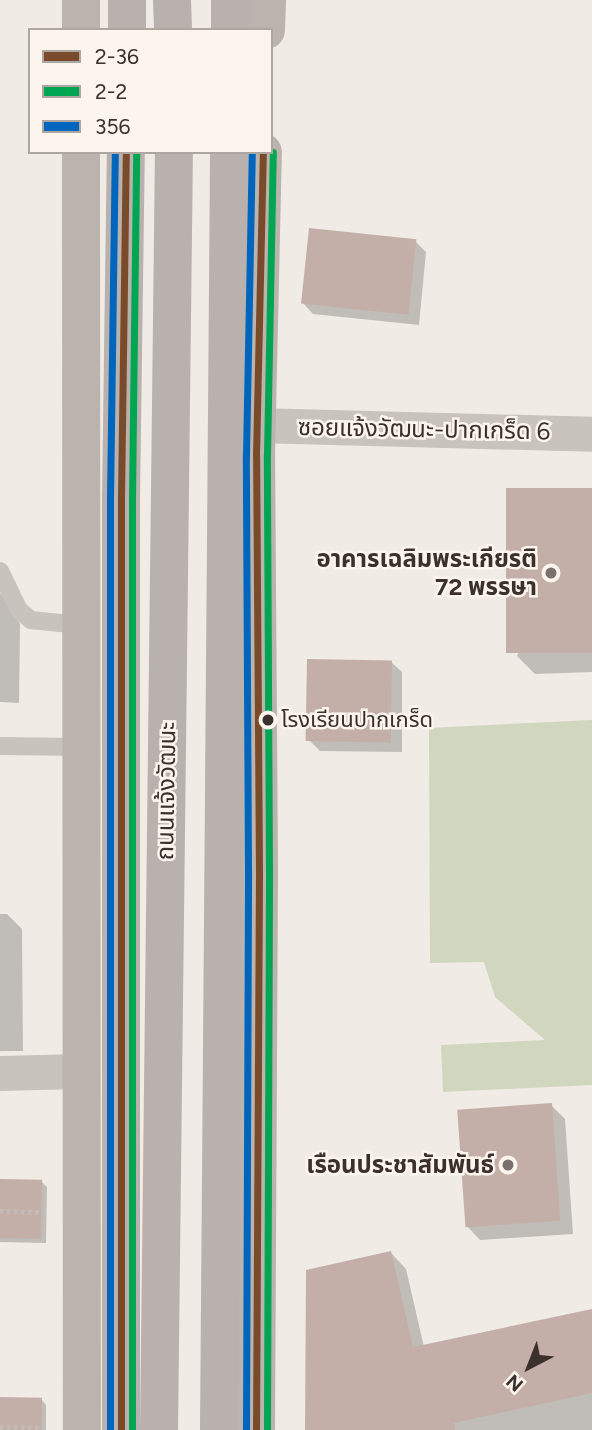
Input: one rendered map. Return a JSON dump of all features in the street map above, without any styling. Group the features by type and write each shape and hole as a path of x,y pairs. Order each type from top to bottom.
{"main road":[{"path":"81,0 81,28"},
{"path":"127,0 127,28"},
{"path":"172,0 173,28"},
{"path":"230,0 230,28"},
{"path":"266,28 267,0"},
{"path":"81,154 79,1071 82,1430"},
{"path":"121,1430 121,498 125,154"},
{"name":"ถนนแจ้งวัฒนะ","path":"159,1430 174,154"},
{"path":"219,1430 229,154"},
{"path":"256,1430 259,1108 256,425 263,154"}],"street":[{"name":"ซอยแจ้งวัฒนะ-ปากเกร็ด 6","path":"256,425 592,433"},
{"path":"0,1073 79,1071"}],"lane":[{"path":"0,571 19,610 31,620 80,625"},
{"path":"0,746 80,747"}],"green space":[{"path":"592,720 592,1085 443,1092 441,1045 545,1040 495,997 484,962 430,963 429,728"}],"building":[{"path":"309,228 416,239 408,315 301,304"},
{"name":"อาคารเฉลิมพระเกียรติ 72 พรรษา","path":"506,488 592,488 592,653 506,653"},
{"path":"307,659 392,660 391,742 306,741"},
{"name":"เรือนประชาสัมพันธ์","path":"552,1103 560,1221 465,1227 457,1110"},
{"path":"0,1179 42,1180 41,1239 0,1238"},
{"path":"391,1251 413,1347 592,1309 592,1393 454,1423 455,1430 305,1430 306,1270"},
{"path":"0,1397 42,1398 41,1430 0,1430"}],"transit line":[{"name":"356","path":"110,1430 110,498 115,154"},
{"name":"2-36","path":"121,1430 121,498 126,154"},
{"name":"2-2","path":"132,1430 132,498 136,154"},
{"name":"356","path":"246,1430 246,455 252,154"},
{"name":"2-36","path":"256,1430 259,872 256,455 263,154"},
{"name":"2-2","path":"267,1430 267,455 273,154"}],"place":[{"name":"อาคารเฉลิมพระเกียรติ 72 พรรษา","path":"551,573"},
{"name":"โรงเรียนปากเกร็ด","path":"268,720"},
{"name":"เรือนประชาสัมพันธ์","path":"508,1165"}]}
